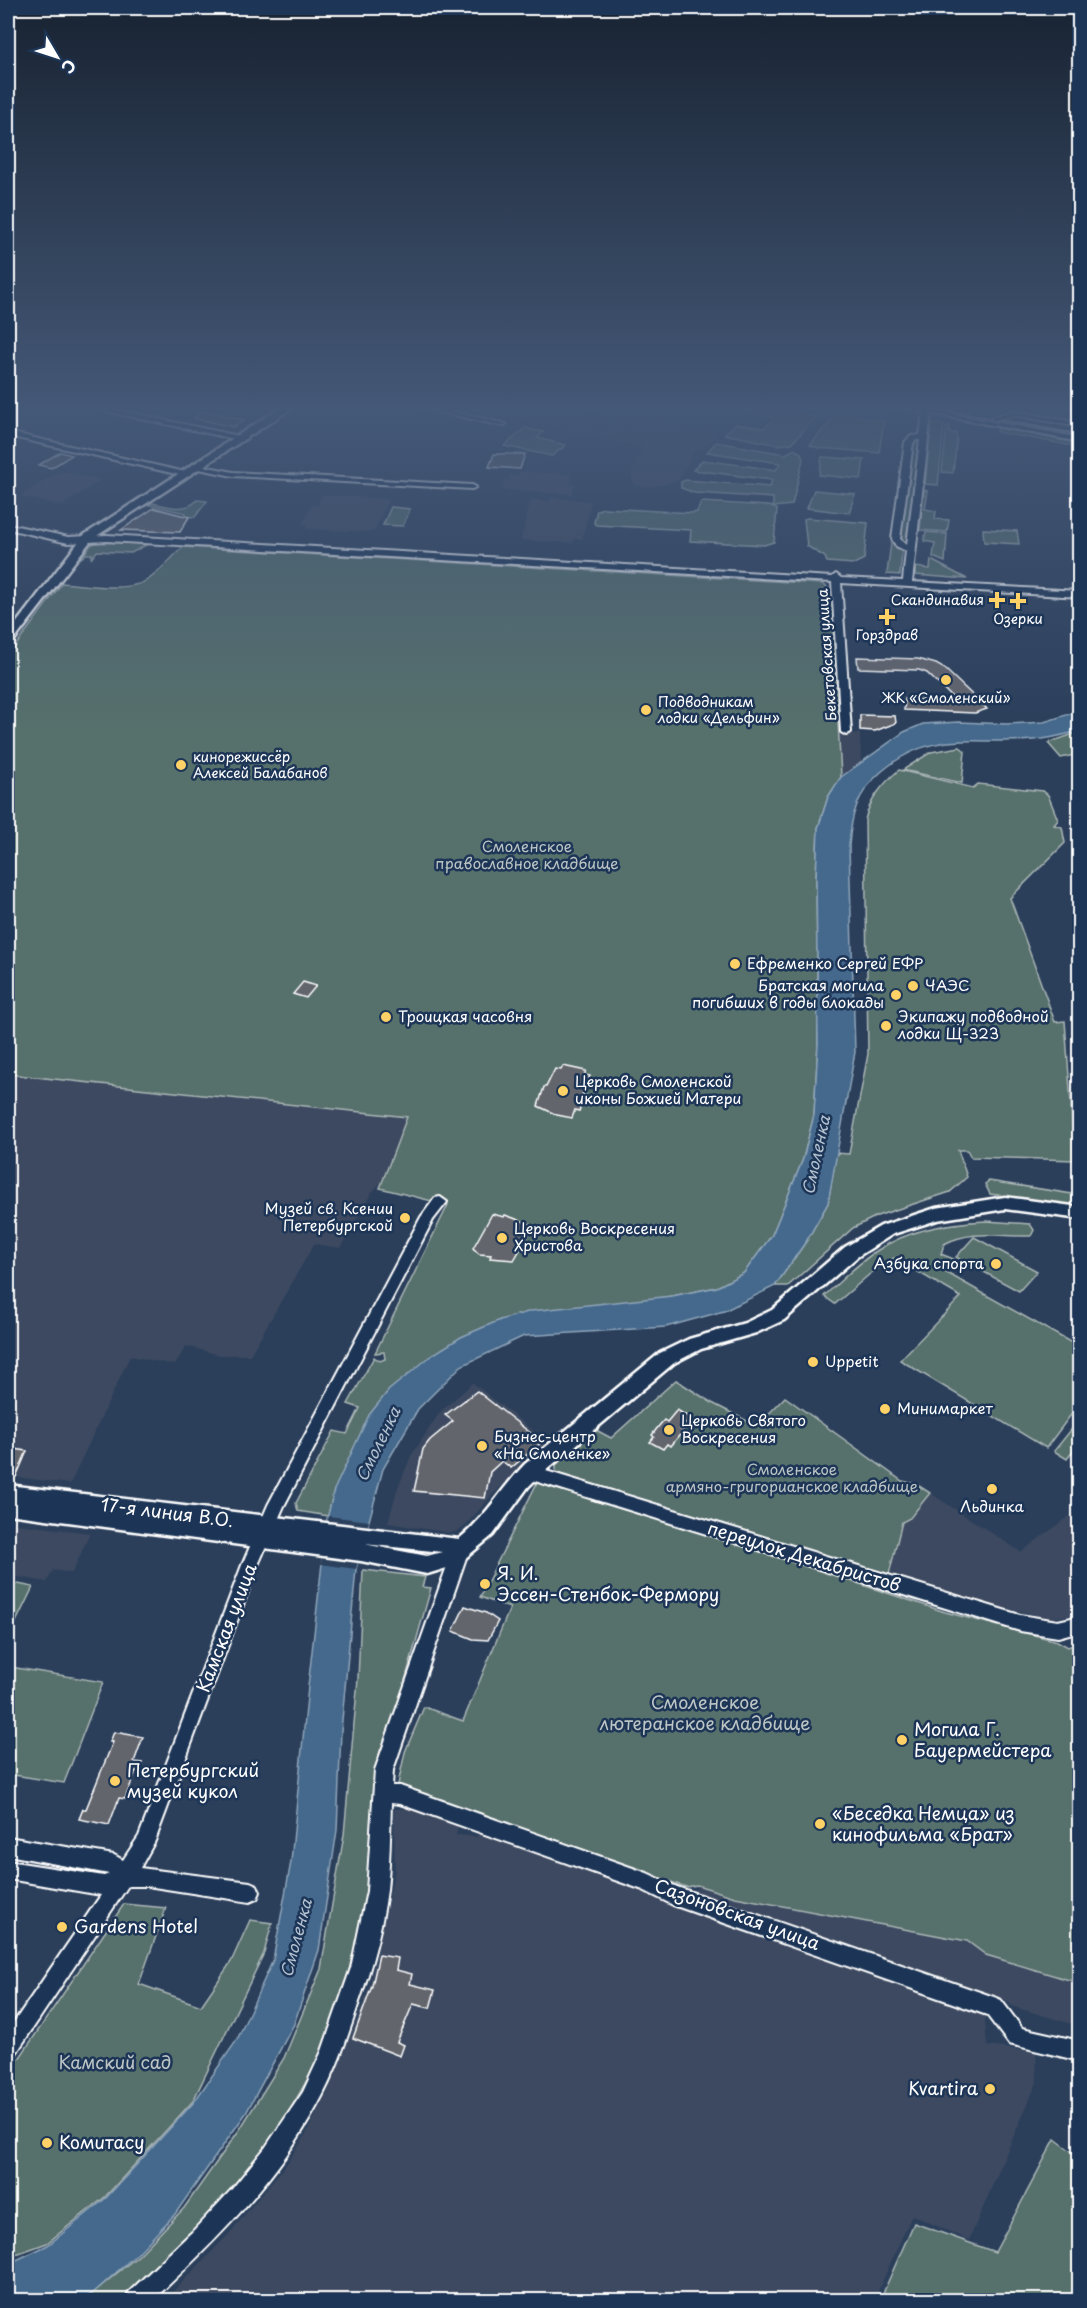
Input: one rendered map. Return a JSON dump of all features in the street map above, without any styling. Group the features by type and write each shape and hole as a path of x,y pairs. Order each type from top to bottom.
{"main road":[{"path":"8,629 85,538 121,514"},
{"path":"8,641 85,538 121,514"},
{"path":"8,1506 363,1544 399,1562 428,1565 450,1559 486,1529 521,1481 532,1470 667,1358 695,1344 750,1328 778,1315 837,1263 868,1240 887,1230 936,1214 1005,1203 1080,1213"},
{"path":"988,1206 1080,1222"},
{"name":"17-я линия В.О.","path":"8,1493 264,1532"}],"street":[{"path":"899,514 896,539 899,544 911,550"},
{"path":"907,582 915,514"},
{"path":"8,527 85,538 1080,592"},
{"name":"Бекетовская улица","path":"836,578 846,732"},
{"name":"Камская улица","path":"8,2048 146,1841 264,1532 424,1224 440,1202"},
{"name":"переулок Декабристов","path":"532,1470 541,1476 1020,1623 1058,1629 1080,1623"},
{"path":"137,2301 200,2240 240,2197 273,2156 310,2099 330,2055 361,1968 377,1891 384,1770 461,1548"},
{"name":"Сазоновская улица","path":"382,1794 400,1795 647,1882 673,1895 994,2007 1016,2037 1080,2051"},
{"path":"8,1846 114,1864 123,1877"},
{"path":"8,1870 105,1886 123,1877 147,1876 250,1893"}],"shaded area":[{"path":"308,514 382,514 374,532 306,529 308,525 302,525"},
{"path":"527,514 588,514 582,539 574,539 573,543 521,540"},
{"path":"834,687 844,687 846,733 860,734 861,762 841,777"},
{"path":"8,1074 407,1118 387,1176 372,1192 340,1248 314,1244 250,1355 220,1355 186,1346 175,1365 130,1356 70,1484 8,1476"},
{"path":"473,1383 547,1442 497,1490 462,1529 451,1533 388,1523 397,1490 411,1456 440,1412"},
{"path":"930,1493 1021,1552 1079,1509 1079,1614 1050,1618 990,1605 889,1574 902,1522 910,1518"},
{"path":"8,1523 90,1533 72,1573 53,1570 47,1582 8,1575"},
{"path":"413,1808 458,1825 456,1835 477,1837 480,1827 644,1887 644,1892 984,2009 987,2046 1036,2052 1037,2082 969,2240 912,2215 874,2300 165,2300 229,2234 288,2162 305,2136 328,2091 369,1989 395,1870 394,1809"},
{"path":"697,1885 735,1897 967,1941 986,1955 1079,1983 1079,2026 1014,2007 1002,1998 693,1899"}],"green space":[{"path":"186,514 197,514 195,517 184,516"},
{"path":"388,514 408,514 403,526 383,525"},
{"path":"596,514 777,514 774,542 764,545 690,541 691,530 596,525 594,523"},
{"path":"903,514 910,514 906,542 899,541"},
{"path":"922,514 936,514 935,519 949,520 947,532 920,530"},
{"path":"804,519 868,523 864,559 854,564 827,562 825,557 807,546"},
{"path":"983,529 1017,531 1019,544 984,542"},
{"path":"926,532 947,534 945,562 933,557 935,543 924,541"},
{"path":"97,542 146,545 131,553 97,551 91,559 92,554 86,554 80,559 91,545"},
{"path":"891,543 902,552 900,575 887,574"},
{"name":"Смоленское православное кладбище","path":"183,547 823,584 831,591 841,777 828,797 818,828 816,879 818,1043 814,1115 803,1159 772,1235 744,1273 717,1287 672,1296 500,1320 334,1490 328,1516 298,1511 296,1503 334,1431 347,1434 360,1408 348,1404 374,1357 380,1361 385,1359 384,1352 375,1353 448,1205 380,1188 407,1117 8,1074 8,656 62,583 107,587 131,586 149,579"},
{"path":"931,560 967,579 915,575 916,567 930,569"},
{"path":"1079,732 1079,754 1061,758 1048,743"},
{"path":"960,747 965,751 962,783 903,770 931,752"},
{"path":"899,770 973,788 978,784 1043,791 1048,795 1058,820 1054,825 1062,827 1065,843 1010,898 1055,1022 1065,1021 1075,1160 971,1157 967,1150 958,1150 967,1177 950,1192 877,1216 853,1228 788,1286 775,1286 807,1240 828,1203 836,1153 849,1154 868,1054 865,820 878,793"},
{"path":"989,1181 1072,1194 1072,1205 990,1194 985,1184"},
{"path":"986,1221 1030,1224 1034,1230 1031,1236 976,1235 955,1239 944,1244 941,1254 956,1260 945,1272 1079,1347 1079,1404 1046,1448 900,1360 961,1297 894,1258 871,1273 835,1304 824,1296 857,1266 890,1243 930,1228"},
{"name":"Азбука спорта","path":"974,1237 1037,1271 1019,1291 956,1257"},
{"name":"Смоленское армяно-григорианское кладбище","path":"676,1380 712,1403 757,1426 785,1397 902,1481 916,1484 930,1493 910,1518 902,1522 889,1574 556,1473 556,1465 596,1430 611,1438"},
{"path":"1079,1420 1079,1443 1067,1459 1054,1451"},
{"name":"Смоленское лютеранское кладбище","path":"537,1483 768,1554 945,1612 1057,1641 1068,1647 1079,1643 1079,1983 986,1955 967,1941 735,1897 697,1885 686,1887 397,1789 405,1752 424,1707 463,1721 510,1608 480,1597"},
{"path":"363,1570 425,1577 422,1587 431,1588 394,1720 380,1751 373,1785 372,1847 362,1925 337,2012 319,2059 276,2134 248,2171 192,2233 122,2300 84,2300 139,2255 184,2208 240,2129 284,2058 321,1969 344,1835 358,1679"},
{"path":"8,1582 33,1587 11,1632 8,1631"},
{"path":"10,1667 103,1682 64,1783 8,1774 8,1674"},
{"name":"Камский сад","path":"124,1904 166,1908 139,1984 201,2006 231,1962 250,1920 272,1923 264,1953 193,2101 105,2197 47,2243 8,2257 8,2075"},
{"path":"1055,2139 1079,2157 1079,2300 880,2300 914,2223 995,2252"}],"water":[{"name":"Смоленка","path":"1079,711 1079,731 1046,739 954,741 918,749 900,758 881,772 861,796 851,824 849,846 855,1052 828,1203 807,1240 775,1286 724,1311 666,1327 524,1336 461,1366 418,1409 383,1469 356,1569 341,1731 337,1830 319,1950 294,2024 246,2113 175,2214 137,2254 92,2294 79,2300 8,2300 8,2264 48,2245 106,2198 194,2102 237,2040 273,1960 291,1862 327,1519 334,1490 369,1415 389,1390 432,1355 461,1337 500,1320 531,1311 672,1296 717,1287 744,1273 772,1235 803,1159 814,1115 818,1043 816,879 818,828 828,797 841,777 904,732 923,724 1044,722"}],"pier":[{"path":"328,1516 369,1521 356,1569 321,1564"}],"building":[{"path":"145,514 176,514 189,517 180,532 121,530"},
{"name":"ЖК «Смоленский»","path":"857,657 918,659 936,664 945,669 987,709 975,713 904,710 905,699 956,701 927,673 919,670 858,668"},
{"path":"860,715 895,716 896,723 875,731 860,730"},
{"path":"303,982 316,986 306,998 293,994"},
{"name":"Церковь Смоленской иконы Божией Матери","path":"563,1066 586,1071 584,1075 590,1076 582,1095 586,1095 579,1111 575,1110 572,1118 557,1115 538,1106 544,1087 555,1069 561,1070"},
{"name":"Церковь Воскресения Христова","path":"492,1214 504,1217 505,1215 530,1224 525,1233 529,1234 514,1260 490,1258 491,1255 479,1254 473,1248"},
{"name":"Бизнес-центр «На Смоленке»","path":"477,1391 542,1442 511,1468 502,1461 490,1472 485,1498 414,1491 423,1449 430,1440 453,1421 445,1415"},
{"name":"Церковь Святого Воскресения","path":"677,1410 690,1418 680,1429 683,1431 671,1446 667,1444 663,1449 650,1442 658,1427 664,1420 667,1422"},
{"path":"8,1448 27,1451 16,1477 8,1476"},
{"path":"465,1606 486,1613 498,1621 488,1640 473,1639 453,1631"},
{"name":"Петербургский музей кукол","path":"114,1732 143,1737 134,1762 142,1763 139,1771 136,1771 125,1799 119,1798 109,1825 79,1819 83,1809 86,1809 113,1742 110,1742"},
{"path":"379,1955 398,1958 396,1970 412,1974 410,1984 435,1990 430,2008 413,2004 397,2042 404,2045 400,2056 353,2038 372,1986"}],"place":[{"name":"Скандинавия","path":"997,600"},
{"name":"Озерки","path":"1018,601"},
{"name":"Горздрав","path":"887,617"},
{"name":"ЖК «Смоленский»","path":"946,680"},
{"name":"Подводникам лодки «Дельфин»","path":"646,710"},
{"name":"кинорежиссёр Алексей Балабанов","path":"181,765"},
{"name":"Ефременко Сергей ЕФР","path":"735,964"},
{"name":"ЧАЭС","path":"913,986"},
{"name":"Братская могила погибших в годы блокады","path":"896,995"},
{"name":"Троицкая часовня","path":"386,1017"},
{"name":"Экипажу подводной лодки Щ-323","path":"886,1026"},
{"name":"Церковь Смоленской иконы Божией Матери","path":"563,1091"},
{"name":"Музей св. Ксении Петербургской","path":"405,1218"},
{"name":"Церковь Воскресения Христова","path":"502,1238"},
{"name":"Азбука спорта","path":"996,1264"},
{"name":"Uppetit","path":"813,1362"},
{"name":"Минимаркет","path":"885,1409"},
{"name":"Церковь Святого Воскресения","path":"669,1430"},
{"name":"Бизнес-центр «На Смоленке»","path":"482,1446"},
{"name":"Льдинка","path":"992,1489"},
{"name":"Я. И. Эссен-Стенбок-Фермору","path":"485,1584"},
{"name":"Могила Г. Бауермейстера","path":"902,1740"},
{"name":"Петербургский музей кукол","path":"115,1781"},
{"name":"«Беседка Немца» из кинофильма «Брат»","path":"820,1824"},
{"name":"Gardens Hotel","path":"62,1927"},
{"name":"Kvartira","path":"990,2089"},
{"name":"Комитасу","path":"47,2143"}]}
